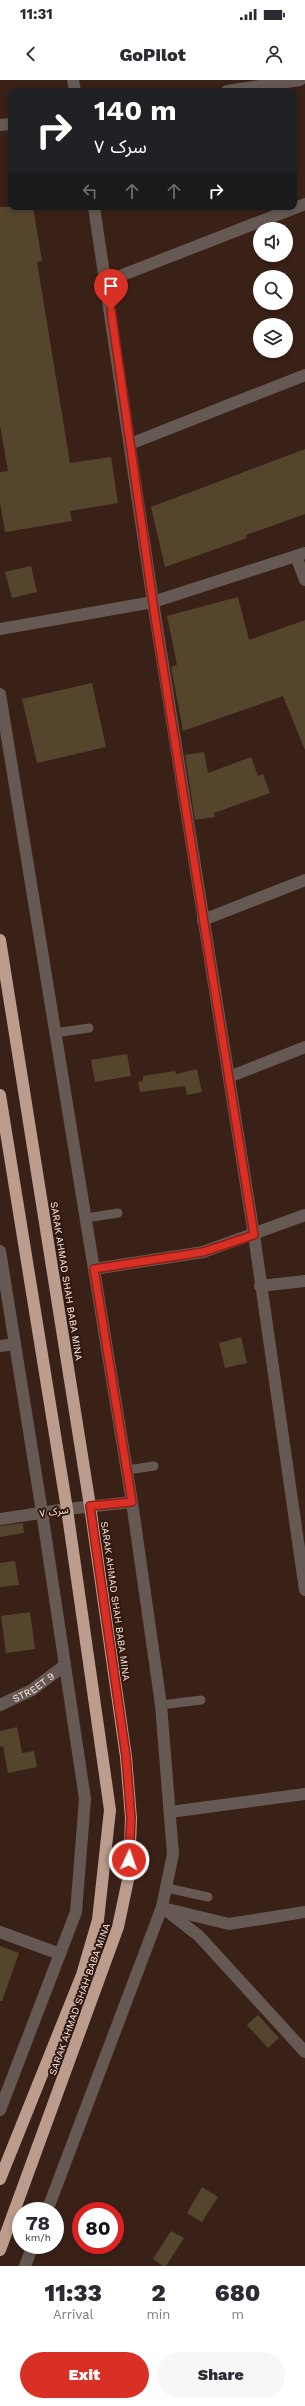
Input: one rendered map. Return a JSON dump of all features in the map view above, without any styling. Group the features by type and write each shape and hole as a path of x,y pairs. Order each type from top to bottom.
{"highway":[{"name":"SARAK AHMAD SHAH BABA MINA","path":"0,940 90,1506 126,1756 131,1818 129,1875 118,1926 100,1980 0,2250"},
{"path":"0,1094 67,1509 110,1810 98,1920 82,1975 0,2179"}],"street":[{"path":"247,88 300,80"},
{"path":"95,210 107,281 153,602 254,1235 260,1286 305,1590"},
{"path":"107,281 290,210"},
{"path":"130,444 305,375"},
{"path":"0,630 153,602 300,555 305,580"},
{"path":"0,694 132,1502 161,1705 173,1854 162,1907 50,2202"},
{"path":"203,920 305,880"},
{"path":"229,1077 305,1047"},
{"path":"94,1269 203,1252 254,1235 305,1215"},
{"path":"0,1251 42,1512 85,1799 76,1912 0,2110"},
{"path":"260,1286 305,1280"},
{"path":"0,1346 15,1344"},
{"name":"سرک ۷","path":"0,1519 42,1512 132,1502"},
{"name":"STREET 9","path":"0,1705 32,1690 65,1665"},
{"path":"170,1812 305,1794"},
{"path":"162,1907 229,1924 305,1912"},
{"path":"162,1907 199,1936 305,2052"},
{"path":"0,1932 60,1954"},
{"path":"25,2266 30,2254"}],"lane":[{"path":"55,1033 89,1028"},
{"path":"86,1218 118,1213"},
{"path":"127,1470 154,1466"},
{"path":"161,1705 202,1700"},
{"path":"167,1888 208,1897"}],"building":[{"path":"0,207 8,207 8,210 34,210 42,261 37,262 70,463 111,457 118,503 70,511 72,521 5,532 0,503 0,472 8,471 0,425"},
{"path":"305,449 305,514 246,535 247,538 165,567 151,507"},
{"path":"31,566 37,592 12,598 5,572"},
{"path":"238,597 249,640 305,620 305,750 283,696 183,731 171,667 177,665 167,616"},
{"path":"92,683 106,747 37,763 22,699"},
{"path":"204,752 208,773 251,757 258,776 263,774 270,793 214,813 215,817 195,820 185,755"},
{"path":"127,1054 131,1076 95,1082 91,1060"},
{"path":"197,1069 202,1092 187,1095 185,1086 140,1092 138,1082 143,1081 143,1076 175,1071 176,1074"},
{"path":"241,1337 247,1363 225,1368 219,1343"},
{"path":"23,1523 24,1533 0,1537 0,1526"},
{"path":"15,1561 19,1585 0,1587 0,1563"},
{"path":"30,1612 35,1649 6,1653 1,1616"},
{"path":"17,1727 22,1753 34,1751 37,1767 8,1773 3,1746 0,1747 0,1731"},
{"path":"0,1946 19,1953 2,2001 0,2001"},
{"path":"258,2015 279,2038 268,2048 247,2025"},
{"path":"202,2187 218,2197 202,2222 187,2213"},
{"path":"171,2231 184,2238 166,2266 163,2266 153,2259"}],"route":[{"path":"111,310 155,617 254,1235 203,1252 94,1269 132,1502 90,1506 112,1649 126,1756 131,1818 129,1860"}]}
